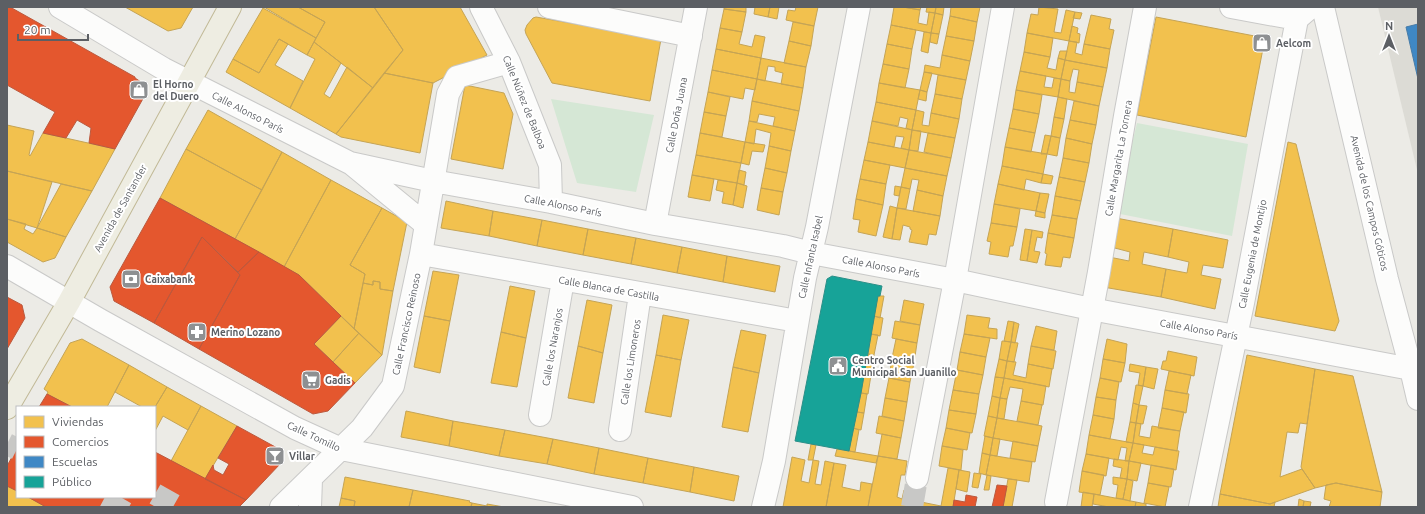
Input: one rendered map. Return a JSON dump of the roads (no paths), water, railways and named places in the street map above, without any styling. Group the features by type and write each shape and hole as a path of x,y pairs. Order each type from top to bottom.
{"highway":[{"name":"Avenida de Santander","path":"7,408 69,302 230,7"}],"street":[{"name":"Calle Alonso París","path":"60,7 164,69 350,163 426,224"},
{"name":"Calle Núñez de Balboa","path":"481,7 509,62 550,165 551,202"},
{"path":"549,7 690,36"},
{"name":"Calle Doña Juana","path":"655,224 696,7"},
{"name":"Calle Infanta Isabel","path":"764,507 774,462 805,278 859,7"},
{"path":"917,478 955,280 1004,7"},
{"name":"Calle Margarita La Tornera","path":"1056,502 1146,7"},
{"path":"1231,7 1304,13"},
{"name":"Avenida de los Campos Góticos","path":"1323,7 1387,279 1412,369 1418,399"},
{"name":"Calle Eugenia de Montijo","path":"1200,507 1304,13"},
{"name":"Calle Francisco Reinoso","path":"281,507 362,428 393,386 426,224 448,94 458,77 509,62"},
{"name":"Calle Alonso París","path":"350,163 433,181 551,202 655,224 783,246 811,253 955,280 1091,309 1412,369"},
{"name":"Calle Blanca de Castilla","path":"420,254 797,321"},
{"name":"Calle Tomillo","path":"7,266 100,320 295,428 341,449 632,507"},
{"name":"Calle los Naranjos","path":"540,415 563,280"},
{"name":"Calle los Limoneros","path":"620,430 640,294"},
{"path":"310,507 311,479"}],"tunnel":[{"path":"7,444 16,448"},
{"path":"912,507 917,478"},
{"path":"156,495 178,507"},
{"path":"107,498 118,504 121,498"}],"place":[{"name":"Aelcom","path":"1262,43"},
{"name":"El Horno del Duero","path":"139,90"},
{"name":"Caixabank","path":"131,279"},
{"name":"Merino Lozano","path":"197,332"},
{"name":"Centro Social Municipal San Juanillo","path":"838,366"},
{"name":"Gadis","path":"311,380"},
{"name":"Villar","path":"275,456"}]}
